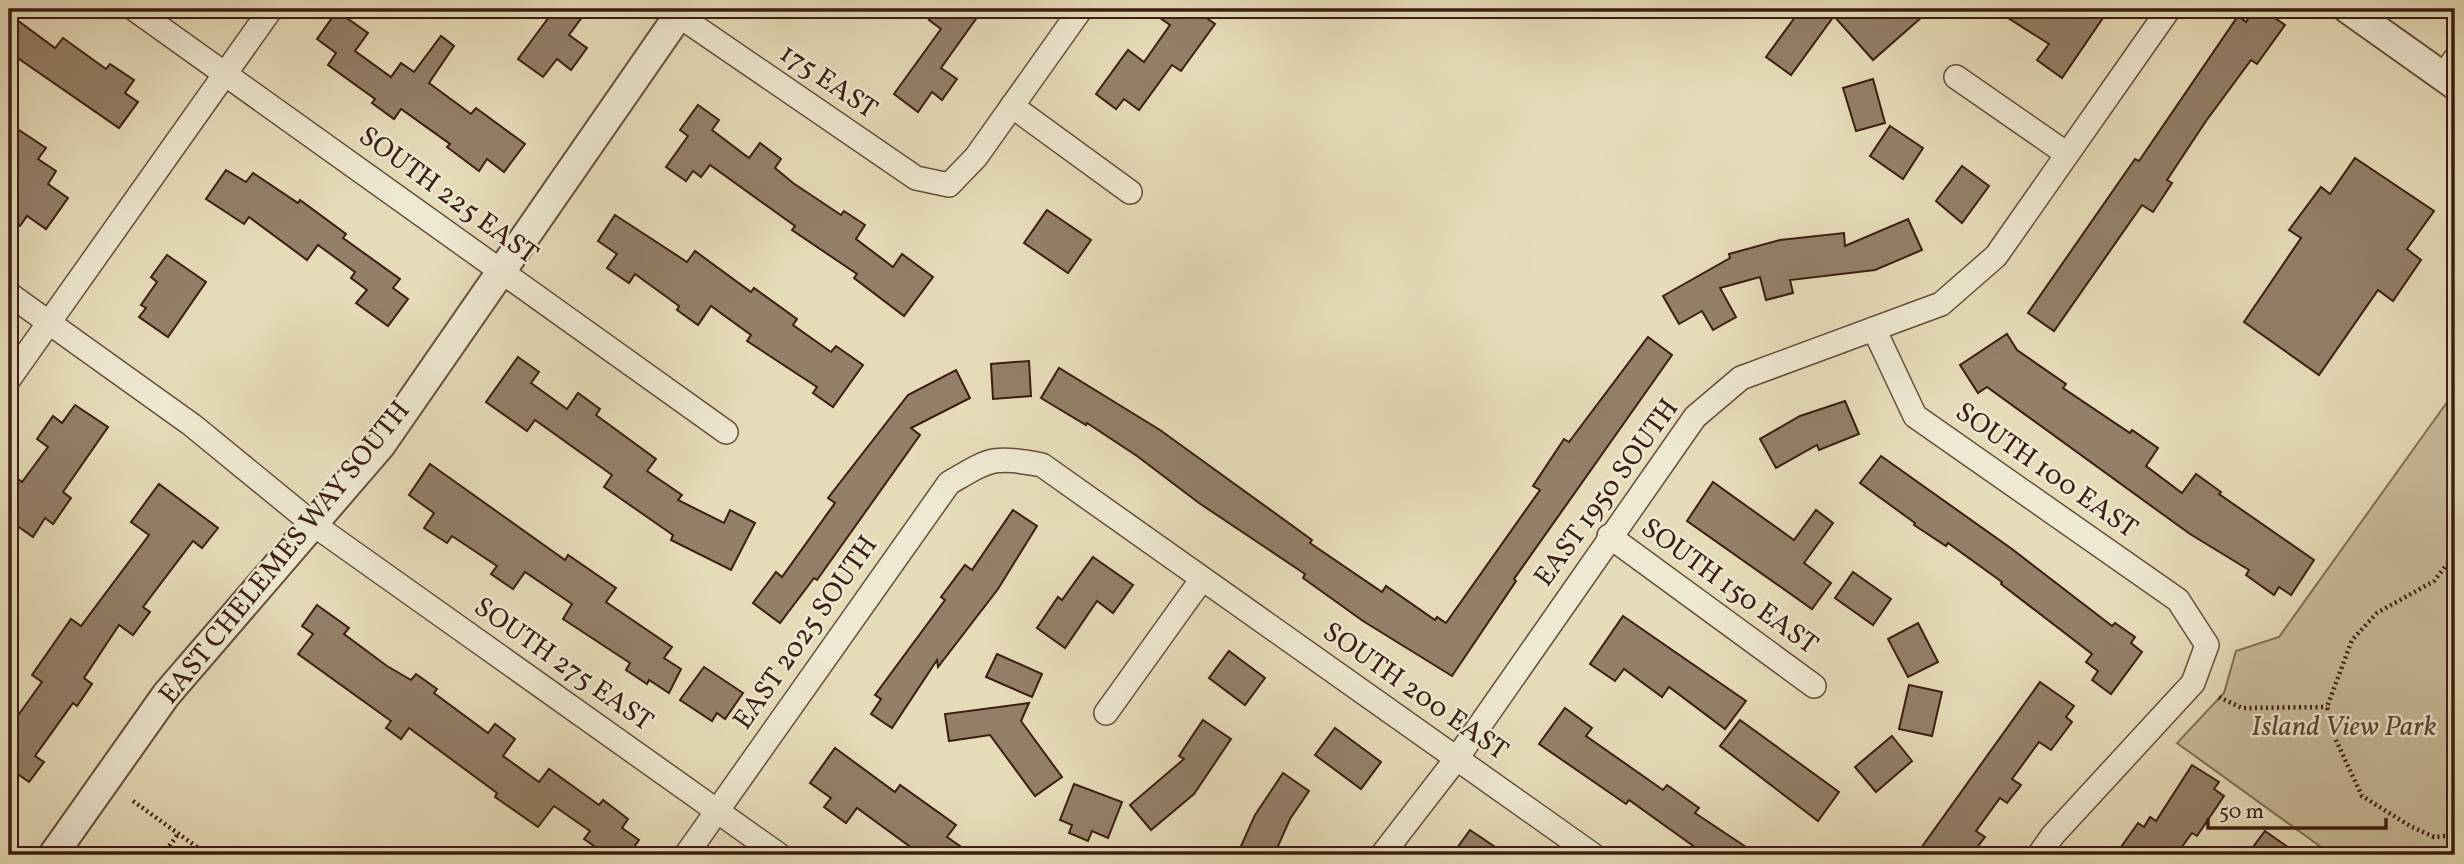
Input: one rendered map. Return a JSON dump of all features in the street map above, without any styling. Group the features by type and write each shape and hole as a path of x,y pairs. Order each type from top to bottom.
{"street":[{"name":"SOUTH 225 EAST","path":"134,9 726,432"},
{"path":"9,379 271,9"},
{"path":"1081,9 1012,106 1130,192"},
{"name":"EAST 1950 SOUTH","path":"1382,855 1457,758 1609,536 1695,417 1741,379 1941,304 1970,281 1996,256 2169,9"},
{"path":"2348,9 2451,73"},
{"name":"175 EAST","path":"680,12 916,178 949,185 976,157 1012,106"},
{"name":"EAST CHELEMES WAY SOUTH","path":"53,855 166,695 381,445 680,12"},
{"path":"1956,77 2067,155"},
{"name":"SOUTH 275 EAST","path":"9,294 159,400 313,524 779,855"},
{"name":"SOUTH 100 EAST","path":"1874,329 1915,416 2178,600 2207,645 2193,683 2053,835 2039,855"},
{"name":"SOUTH 200 EAST","path":"989,459 1011,459 1042,465 1593,855"},
{"name":"EAST 2025 SOUTH","path":"686,855 949,483 989,459"},
{"name":"SOUTH 150 EAST","path":"1609,536 1814,686"},
{"path":"1106,713 1202,579"}],"path":[{"path":"2455,554 2434,580 2377,613 2352,640 2326,707 2333,734 2362,796 2410,826 2434,836 2455,835"},
{"path":"2219,697 2242,708 2326,707"},
{"path":"133,801 208,855"},
{"path":"163,855 178,834"}],"green space":[{"name":"Island View Park","path":"2455,391 2455,855 2332,855 2177,743 2224,693 2236,651 2279,637"}],"building":[{"path":"555,9 588,9 569,35 587,48 571,70 557,59 543,77 518,59"},
{"path":"937,9 983,9 941,68 957,79 942,100 932,92 918,112 894,94 941,29 929,20"},
{"path":"1147,9 1194,9 1215,24 1181,71 1172,65 1139,110 1124,99 1116,109 1096,94 1128,50 1144,62 1170,25"},
{"path":"1801,9 1931,9 1873,60 1834,16 1791,75 1766,57"},
{"path":"1994,9 2109,9 2062,78 2037,60 2049,44"},
{"path":"2255,9 2262,9 2285,25 2257,64 2251,60 2206,121 2167,180 2172,183 2153,212 2142,205 2054,331 2028,313 2135,159 2139,161 2238,16 2246,22"},
{"path":"337,11 368,33 355,51 391,77 401,63 414,72 441,36 454,46 429,83 471,114 476,108 525,144 504,172 487,159 479,171 447,147 450,144 401,109 394,119 372,103 375,99 328,65 336,53 317,39"},
{"path":"9,14 55,48 63,38 106,69 110,64 134,80 125,93 138,102 119,128 9,52"},
{"path":"1873,79 1885,123 1856,131 1843,88"},
{"path":"698,105 719,120 712,130 749,158 760,143 781,159 775,168 793,183 841,215 844,211 865,225 856,239 893,267 902,254 933,277 904,316 854,278 857,274 792,230 795,226 710,165 701,177 693,171 686,181 666,167 688,136 680,130"},
{"path":"1890,126 1923,148 1903,179 1870,156"},
{"path":"19,130 46,148 38,159 56,171 48,184 68,198 46,229 27,216 20,226 9,219 9,145"},
{"path":"2355,158 2434,211 2407,249 2421,260 2393,301 2378,290 2319,375 2244,322 2301,238 2289,230 2321,187 2330,194"},
{"path":"1962,166 1989,186 1962,223 1936,201"},
{"path":"226,170 246,182 253,173 298,203 300,200 346,234 343,238 400,279 393,288 408,299 388,326 356,303 367,290 351,278 355,272 318,245 307,260 249,217 244,224 206,199"},
{"path":"1047,210 1091,240 1068,273 1024,243"},
{"path":"615,215 687,262 695,251 751,292 754,288 797,319 793,325 831,352 836,346 863,365 833,407 813,393 817,387 747,341 751,335 711,306 698,325 677,310 679,306 635,274 629,283 607,268 617,254 598,241"},
{"path":"1908,219 1922,250 1875,270 1790,280 1793,293 1766,300 1760,277 1720,288 1736,317 1713,330 1702,311 1679,324 1663,296 1730,258 1729,254 1780,240 1844,233 1845,246"},
{"path":"167,255 206,282 168,337 139,317 146,308 141,305 157,282 151,277"},
{"path":"2007,334 2017,350 2066,384 2063,388 2130,433 2132,430 2158,448 2146,466 2182,493 2196,474 2221,492 2219,494 2314,560 2291,595 2279,587 2274,595 2246,575 2249,570 2190,534 1987,387 1978,393 1960,365"},
{"path":"1648,337 1672,355 1514,579 1516,581 1452,676 1363,621 1303,578 1305,574 1199,503 1137,456 1087,423 1086,425 1041,398 1059,368 1160,430 1312,540 1310,543 1382,592 1386,586 1435,620 1437,617 1446,623 1540,490 1533,486 1564,439 1569,442"},
{"path":"518,357 539,372 531,383 567,409 578,393 600,409 596,415 656,459 647,471 682,495 678,500 724,523 730,510 755,523 731,570 671,540 673,535 604,487 612,475 535,420 527,431 486,402"},
{"path":"1029,361 1031,396 993,399 991,364"},
{"path":"956,370 970,398 911,428 920,435 817,580 814,578 780,623 753,603 776,572 782,577 835,503 828,498 908,395"},
{"path":"1845,401 1859,434 1819,450 1817,445 1776,468 1760,439 1800,416"},
{"path":"75,405 108,427 63,492 71,498 53,524 45,518 33,537 9,520 9,492 18,479 22,482 48,447 37,439 53,416 62,423"},
{"path":"1881,456 2012,549 2112,626 2115,623 2135,637 2131,643 2142,652 2111,694 2092,680 2098,671 2086,662 2092,654 2001,584 2002,582 1948,543 1946,546 1914,525 1915,523 1860,483"},
{"path":"430,464 565,560 568,555 616,588 606,602 672,647 664,658 681,669 669,693 649,680 647,684 626,670 630,663 563,619 572,604 525,572 513,589 491,574 497,566 452,536 447,543 424,528 434,513 409,495"},
{"path":"1713,482 1794,540 1816,510 1833,523 1804,563 1831,583 1812,609 1687,521"},
{"path":"159,484 218,528 202,548 193,541 143,607 150,612 133,635 119,625 84,678 92,684 77,706 73,703 35,756 44,762 29,782 9,768 9,728 42,682 32,675 71,619 81,626 149,535 131,522"},
{"path":"1013,510 1037,526 998,589 938,667 937,660 892,728 871,714 881,699 875,695 945,600 941,597 965,565 972,570"},
{"path":"1093,557 1133,585 1113,613 1097,601 1065,648 1037,628 1058,597 1062,600"},
{"path":"1853,572 1891,599 1873,625 1835,598"},
{"path":"317,605 349,628 344,634 387,666 411,680 416,674 437,689 434,693 488,733 495,724 515,739 503,756 539,782 549,769 599,805 603,800 628,819 622,828 639,840 628,855 607,855 584,839 590,831 554,806 538,827 495,797 497,793 409,728 401,739 386,728 391,721 298,654 313,634 302,626"},
{"path":"1623,616 1746,701 1725,729 1669,687 1662,697 1624,669 1615,681 1590,664"},
{"path":"1918,623 1938,662 1908,677 1888,639"},
{"path":"1229,651 1265,678 1245,705 1209,678"},
{"path":"997,654 1042,674 1032,697 986,677"},
{"path":"704,667 743,693 725,719 717,713 712,721 680,700"},
{"path":"2040,682 2074,706 2066,717 2072,722 2051,750 2039,742 2012,779 2021,785 2007,803 2000,798 1976,831 1985,837 1971,855 1916,855"},
{"path":"1909,685 1942,692 1932,736 1899,729"},
{"path":"1029,703 1021,721 1062,777 1035,796 990,735 949,741 945,714"},
{"path":"1565,708 1592,728 1586,736 1663,790 1667,785 1699,808 1695,813 1758,855 1706,855 1629,800 1626,804 1539,744"},
{"path":"1203,720 1231,739 1194,794 1151,830 1130,805 1184,759 1179,756"},
{"path":"1740,720 1839,792 1818,821 1720,746"},
{"path":"1335,728 1381,762 1361,789 1315,755"},
{"path":"1892,736 1912,761 1876,792 1855,767"},
{"path":"835,748 895,792 900,785 956,825 947,837 973,855 902,855 909,846 857,808 846,823 824,807 831,798 810,783"},
{"path":"2192,765 2219,782 2214,789 2224,796 2197,836 2192,833 2176,855 2132,855 2121,847 2138,823 2144,827 2150,817 2156,821"},
{"path":"1283,773 1309,791 1290,819 1274,855 1237,855 1255,815"},
{"path":"1074,784 1122,802 1108,838 1092,831 1088,841 1069,833 1072,825 1060,820"},
{"path":"1470,830 1507,855 1452,855"},
{"path":"2265,831 2299,855 2247,855"}]}
